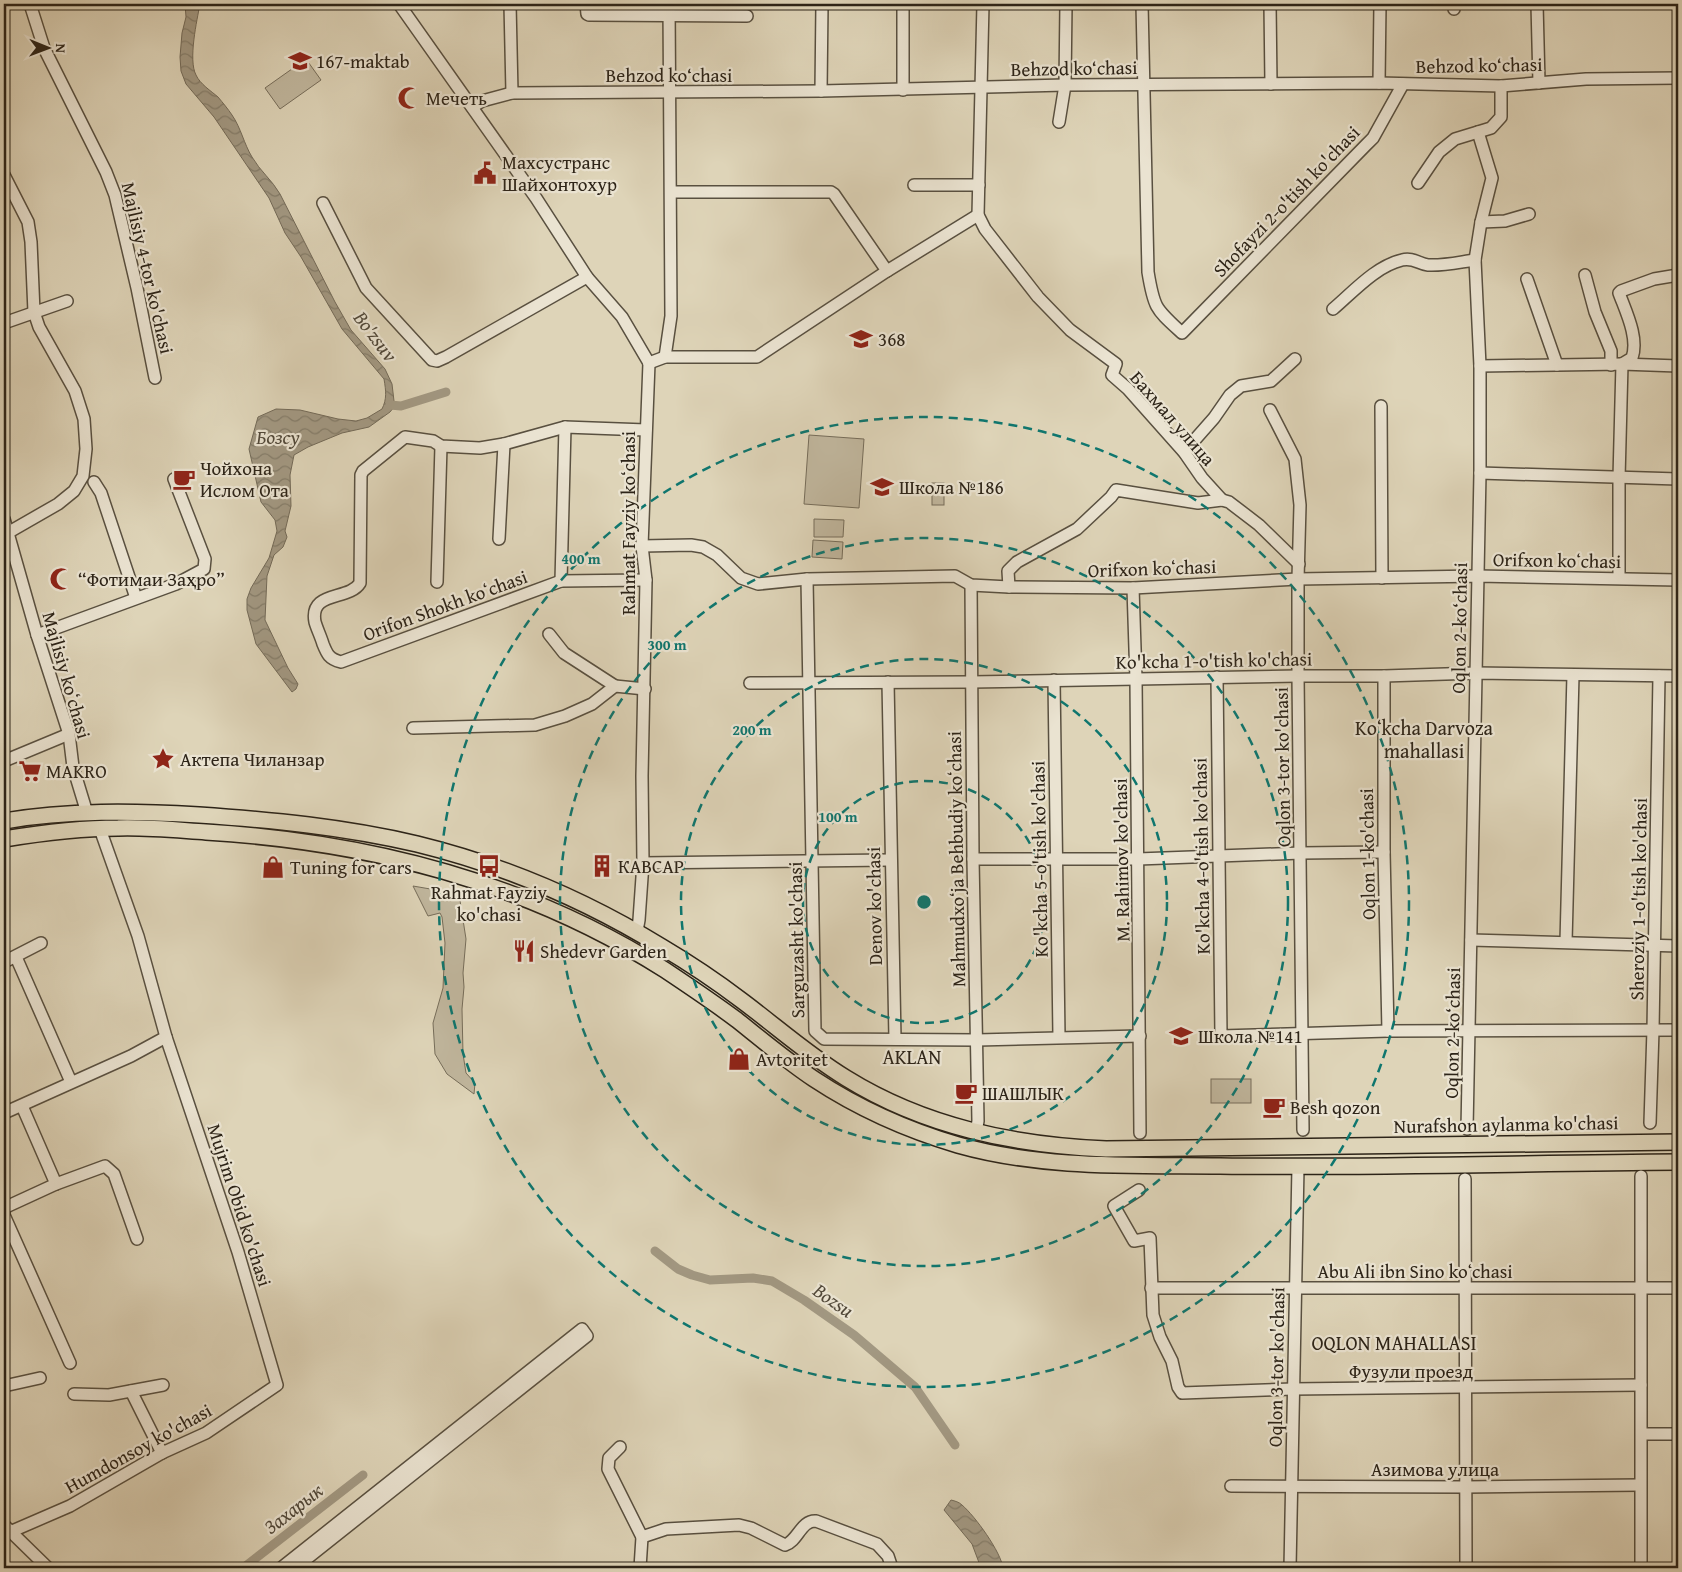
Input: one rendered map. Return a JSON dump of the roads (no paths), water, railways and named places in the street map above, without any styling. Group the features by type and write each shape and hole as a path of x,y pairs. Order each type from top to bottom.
{"main road":[{"name":"Nurafshon aylanma ko'chasi","path":"4,821 87,813 167,813 272,821 349,831 416,844 465,857 561,893 637,931 712,980 807,1052 847,1079 884,1099 929,1118 976,1132 1043,1145 1106,1149 1678,1142"},
{"path":"271,837 275,829 272,821"},
{"name":"Nurafshon aylanma ko'chasi","path":"4,839 75,830 100,829 170,830 271,837 373,853 415,862 460,876 538,903 635,952 681,980 732,1016 796,1067 866,1110 923,1133 969,1148 1005,1156 1074,1165 1298,1167 1678,1162"},
{"path":"460,876 456,871 456,865 465,857"},
{"path":"838,1094 847,1089 847,1079"},
{"path":"923,1133 919,1129 920,1123 924,1119 929,1118"}],"street":[{"name":"Majlisiy 4-tor ko'chasi","path":"30,4 44,48 106,172 115,195 124,226 155,378"},
{"path":"399,4 541,206 587,277 622,317 649,363 665,357 757,357 887,271 978,215 983,4"},
{"path":"510,4 512,94"},
{"path":"586,4 587,15 669,10 747,16"},
{"path":"821,91 822,4"},
{"path":"903,4 903,90"},
{"path":"1059,122 1065,85 1066,4"},
{"path":"1142,4 1143,85"},
{"path":"1270,4 1271,84"},
{"path":"1379,83 1380,4"},
{"path":"1537,4 1539,84"},
{"path":"665,357 671,316 669,10"},
{"name":"Behzod ko‘chasi","path":"472,107 482,102 512,94 903,90 1065,85 1379,83 1501,86 1586,79 1678,78"},
{"name":"Shofayzi 2-o'tish ko'chasi","path":"1143,85 1148,272 1152,296 1158,311 1182,333 1287,228 1366,145 1377,131 1403,84"},
{"path":"1418,183 1439,152 1455,139 1491,128 1501,117 1501,86"},
{"name":"Oqlon 2-ko‘chasi","path":"1467,1129 1480,473 1480,366 1474,260 1492,178 1478,132"},
{"path":"4,175 28,222 31,242 34,312 39,327 69,379 79,403 84,419 86,449 85,468 79,483 66,498 50,510 6,534"},
{"path":"914,185 979,185"},
{"path":"671,192 831,192 887,271"},
{"path":"323,203 366,288 432,360 437,361 446,357 587,277"},
{"path":"1481,222 1505,221 1529,214"},
{"name":"Бахмал улица","path":"978,215 985,229 1038,297 1070,330 1116,364 1112,375 1128,389 1184,452 1202,478 1222,500 1229,502 1259,525 1299,564"},
{"path":"1333,309 1373,274 1392,263 1404,259 1417,260 1426,265 1474,260"},
{"path":"1585,275 1595,312 1617,364 1618,578"},
{"path":"1617,364 1633,357 1633,335 1620,292 1654,279 1678,275"},
{"path":"1527,279 1557,365"},
{"path":"4,323 67,301"},
{"path":"1184,452 1214,418 1230,395 1242,386 1270,381 1295,359"},
{"name":"Rahmat Fayziy koʻchasi","path":"637,931 643,863 642,776 646,580 642,546 649,363"},
{"path":"1480,366 1617,364 1678,366"},
{"path":"1382,406 1382,578"},
{"name":"Oqlon 3-tor ko'chasi","path":"1270,410 1295,459 1300,504 1298,676 1303,1130"},
{"path":"437,582 441,446 480,448 504,444 565,427 646,430"},
{"path":"562,581 565,427"},
{"name":"Orifon Shokh koʻchasi","path":"441,446 433,440 405,437 363,471 361,480 360,583 356,589 350,592 322,601 316,609 315,620 327,654 334,660 341,662 562,581 646,580"},
{"path":"499,539 504,444"},
{"path":"1480,473 1678,479"},
{"path":"37,635 180,582 204,569 205,559 174,479"},
{"path":"94,482 102,494 136,598"},
{"path":"1008,587 1008,571 1017,562 1077,530 1116,490 1198,503 1222,500"},
{"name":"Majlisiy koʻchasi","path":"4,519 6,534 69,734 73,767 87,813"},
{"name":"Orifxon koʻchasi","path":"642,546 691,545 703,547 717,555 741,578 752,583 763,584 808,579 955,576 971,585 1133,588 1298,579 1478,576 1678,580"},
{"name":"Sarguzasht ko'chasi","path":"808,579 815,1031 824,1039 977,1040 1140,1036"},
{"name":"Mahmudxoʻja Behbudiy koʻchasi","path":"971,585 973,859 978,1121 976,1132"},
{"name":"M. Rahimov ko'chasi","path":"1133,588 1136,679 1140,1132"},
{"path":"549,634 564,653 615,686 644,689"},
{"name":"Ko'kcha 1-o'tish ko'chasi","path":"750,683 971,682 1476,673 1678,676"},
{"path":"1566,942 1573,675"},
{"name":"Oqlon 1-ko'chasi","path":"1384,676 1384,852 1388,1031"},
{"name":"Sheroziy 1-o'tish ko'chasi","path":"1650,1124 1654,1030 1659,676"},
{"name":"Ko'kcha 4-o'tish ko'chasi","path":"1217,677 1221,1036 1302,1033"},
{"name":"Ko'kcha 5-o'tish ko'chasi","path":"1054,680 1059,1037"},
{"name":"Denov ko'chasi","path":"888,682 895,1039"},
{"path":"413,728 535,725 565,716 592,704 615,686"},
{"path":"4,761 69,734"},
{"name":"Mujrim Obid ko'chasi","path":"100,829 110,851 145,958 166,1037 238,1252 277,1385"},
{"path":"973,859 1138,859 1384,852"},
{"path":"643,863 890,860"},
{"path":"1471,940 1678,946"},
{"path":"4,962 41,943"},
{"path":"16,957 71,1082"},
{"path":"1302,1033 1470,1030 1678,1030"},
{"path":"4,1113 131,1056 166,1037"},
{"path":"22,1106 56,1184"},
{"path":"4,1211 6,1207 56,1184 105,1166 114,1174 137,1239"},
{"name":"Oqlon 3-tor ko'chasi","path":"1290,1568 1298,1167"},
{"path":"1640,1176 1642,1287 1641,1568"},
{"path":"1466,1180 1466,1568"},
{"path":"1139,1190 1114,1206 1134,1240 1150,1238 1151,1288"},
{"path":"4,1215 70,1363"},
{"name":"Abu Ali ibn Sino koʻchasi","path":"1151,1288 1678,1288"},
{"name":"Фузули проезд","path":"1151,1288 1153,1315 1160,1337 1172,1361 1178,1387 1182,1393 1293,1389 1642,1385"},
{"path":"281,1568 582,1329 587,1336 295,1568"},
{"path":"4,1386 40,1378"},
{"path":"74,1394 109,1395 163,1385"},
{"name":"Humdonsoy ko'chasi","path":"48,1568 7,1529 70,1506 162,1453 206,1433 277,1385"},
{"path":"132,1391 162,1453"},
{"path":"1642,1434 1678,1434"},
{"path":"620,1446 609,1458 608,1469 642,1537 640,1568"},
{"name":"Азимова улица","path":"1231,1486 1466,1487 1640,1484"},
{"path":"642,1537 666,1529 740,1525 751,1528 784,1545 790,1543 809,1522 816,1521 878,1544 888,1556 892,1568"}],"water":[{"name":"Бозсу","path":"185,4 200,4 193,50 196,75 218,97 232,115 252,157 280,194 351,330 385,369 392,384 394,407 390,412 369,427 342,433 294,455 290,475 291,506 285,531 287,537 283,547 274,555 267,576 265,620 288,668 298,684 292,692 256,644 247,610 247,599 251,588 269,558 277,531 275,520 261,502 249,449 258,417 276,409 300,410 338,419 356,421 367,418 382,409 386,391 385,383 384,379 342,329 301,257 285,233 269,198 214,117 186,84 181,71 180,57 182,33 186,17"},
{"path":"951,1500 961,1504 980,1526 998,1553 1003,1568 981,1568 972,1544 944,1510"}],"waterway":[{"path":"390,405 401,406 446,392"},
{"name":"Bozsu","path":"655,1251 678,1269 692,1275 710,1280 753,1278 772,1281 804,1300 854,1335 915,1387 955,1445"},
{"name":"Захарык","path":"243,1568 363,1475"}],"place":[{"name":"167-maktab","path":"300,61"},
{"name":"Мечеть","path":"409,98"},
{"name":"Махсустранс Шайхонтохур","path":"485,173"},
{"name":"368","path":"861,339"},
{"name":"Чойхона Ислом Ота","path":"184,479"},
{"name":"Школа №186","path":"882,487"},
{"name":"“Фотимаи Заҳро”","path":"61,579"},
{"name":"Актепа Чиланзар","path":"163,759"},
{"name":"MAKRO","path":"30,771"},
{"name":"Rahmat Fayziy ko'chasi","path":"489,866"},
{"name":"КАВСАР","path":"602,866"},
{"name":"Tuning for cars","path":"273,867"},
{"name":"Shedevr Garden","path":"524,951"},
{"name":"Школа №141","path":"1181,1036"},
{"name":"Avtoritet","path":"739,1059"},
{"name":"ШАШЛЫК","path":"966,1093"},
{"name":"Besh qozon","path":"1274,1107"}],"district":[{"name":"Koʻkcha Darvoza mahallasi","path":"1424,738"},
{"name":"AKLAN","path":"912,1056"},
{"name":"OQLON MAHALLASI","path":"1394,1342"}],"water label":[{"name":"Bo'zsuv","path":"376,336"}]}
